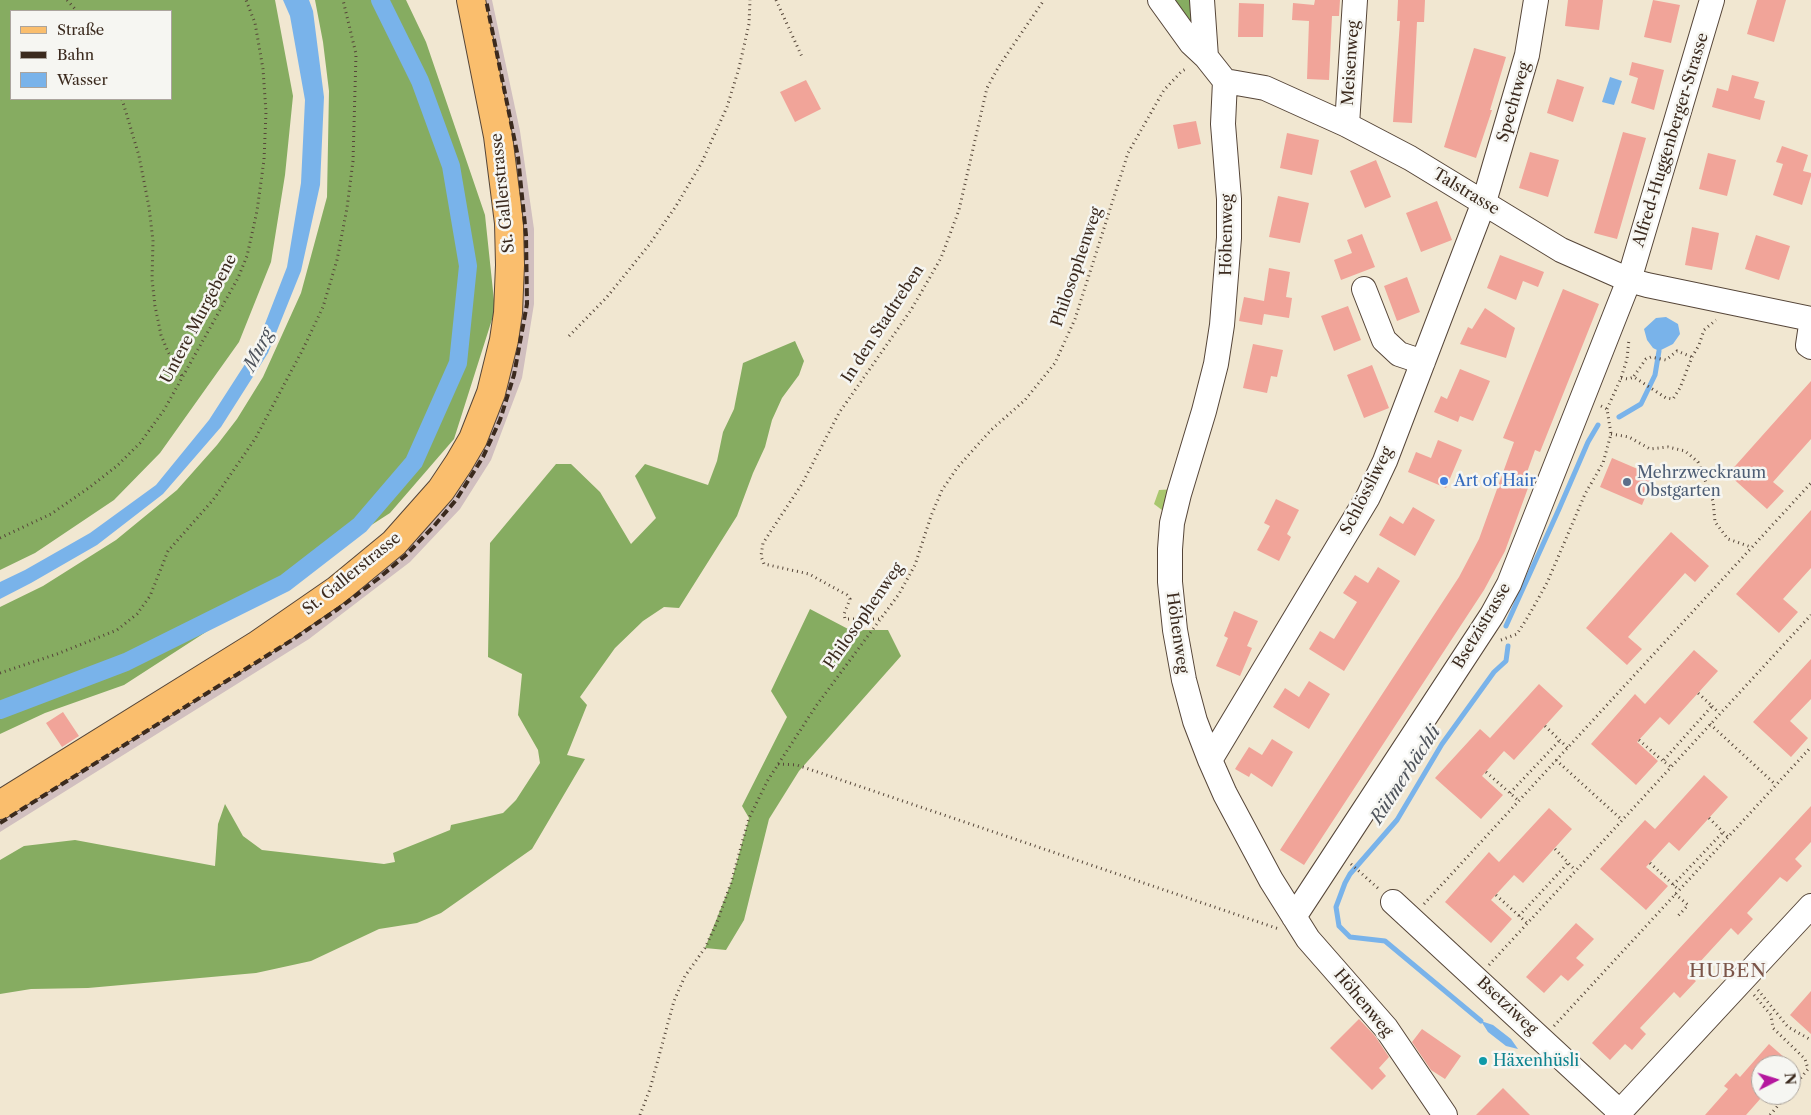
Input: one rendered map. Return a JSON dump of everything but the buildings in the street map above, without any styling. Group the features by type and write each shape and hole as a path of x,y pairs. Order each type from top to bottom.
{"main road":[{"name":"St. Gallerstrasse","path":"0,805 256,646 337,590 394,543 441,490 459,463 473,439 492,393 508,313 510,265 509,223 498,136 470,0"}],"street":[{"path":"1160,0 1191,43 1206,57 1225,81"},
{"path":"1202,0 1206,57"},
{"name":"Meisenweg","path":"1347,125 1355,0"},
{"name":"Spechtweg","path":"1484,202 1527,55 1536,0"},
{"name":"Alfred-Huggenberger-Strasse","path":"1629,280 1712,0"},
{"name":"Talstrasse","path":"1225,81 1265,88 1347,125 1410,158 1561,250 1629,280 1811,319"},
{"name":"Höhenweg","path":"1225,81 1223,124 1229,200 1229,238 1222,325 1216,364 1204,411 1178,494 1172,523 1170,549 1170,582 1174,620 1184,680 1195,721 1210,760 1230,803 1271,880 1308,939 1386,1028 1445,1115"},
{"name":"Schlössliweg","path":"1210,760 1368,496 1385,461 1484,202"},
{"name":"Bsetzistrasse","path":"1294,917 1492,615 1509,584 1629,280"},
{"path":"1364,289 1384,340 1399,354 1423,362"},
{"path":"1811,325 1808,345 1811,347"},
{"name":"Bsetziweg","path":"1393,902 1412,917 1618,1114"},
{"path":"1618,1114 1811,906"}],"path":[{"path":"67,0 77,10"},
{"name":"Untere Murgebene","path":"0,538 50,514 90,487 118,465 140,442 164,410 238,278 247,256 257,211 264,160 266,112 263,69 255,23 246,0"},
{"path":"0,673 118,630 137,614 150,596 168,551 213,500 256,439 302,351 323,307 337,260 347,208 353,161 356,54 344,0"},
{"path":"569,336 607,297 649,245 676,206 701,164 727,107 739,68 749,24 750,0"},
{"path":"776,0 803,59"},
{"name":"In den Stadtreben","path":"880,620 845,619 844,614 850,599 847,595 809,574 764,564 761,556 763,543 802,484 839,413 911,310 941,258 958,210 987,88 999,66 1044,0"},
{"name":"Philosophenweg","path":"640,1115 650,1090 674,1001 685,976 705,948 731,883 749,818 768,780 816,706 898,594 915,565 931,516 942,490 957,468 991,430 1025,400 1055,363 1075,319 1128,153 1164,90 1182,72 1206,57"},
{"path":"122,100 139,156 149,207 153,241 152,279 161,335 182,377"},
{"path":"1634,377 1666,398 1673,399 1680,388 1704,330 1716,320 1717,315"},
{"path":"1629,332 1627,359 1607,409 1611,434 1629,437 1650,449 1668,447 1685,451 1698,462 1713,501 1715,522 1728,539 1751,547"},
{"path":"1621,378 1628,379 1634,377 1646,359 1659,358 1666,360 1673,353 1678,352 1692,357"},
{"path":"1582,398 1607,409"},
{"path":"1412,917 1811,484"},
{"path":"1476,978 1811,615"},
{"path":"1698,694 1719,713"},
{"path":"1663,760 1712,706"},
{"path":"1710,724 1776,785"},
{"path":"1545,726 1568,748"},
{"path":"1510,793 1560,740"},
{"path":"1639,740 1670,766"},
{"path":"1541,1039 1811,747"},
{"path":"1556,760 1622,820"},
{"path":"778,764 797,765 1308,939"},
{"path":"1486,772 1519,801"},
{"path":"1709,818 1728,837"},
{"path":"1673,884 1723,832"},
{"path":"1554,849 1575,870"},
{"path":"1518,916 1568,863"},
{"path":"1351,864 1360,874"},
{"path":"1650,864 1679,890"},
{"path":"1675,894 1688,905 1678,916"},
{"path":"1496,895 1527,923"},
{"path":"1764,1007 1771,1015 1773,1028 1805,1059 1810,1070 1801,1079"},
{"path":"1771,1007 1788,1027 1811,1040"},
{"path":"1770,1115 1778,1105"}],"shaded area":[{"path":"481,0 492,0 520,131 534,229 534,304 522,378 491,460 460,509 410,562 309,639 0,832 0,818 404,549 432,522 453,495 509,375"}],"green space":[{"path":"0,0 275,0 293,96 285,175 271,262 239,342 160,453 114,500 35,553 0,570"},
{"path":"315,0 406,0 426,42 485,215 495,310 454,439 390,513 124,685 45,713 0,734 0,607 43,586 116,540 177,490 217,445 237,419 263,377 301,293 327,197 329,91 323,42"},
{"path":"1171,0 1198,0 1200,41"},
{"path":"795,341 804,361 799,375 782,398 772,420 765,447 737,516 679,608 664,607 643,621 615,648 580,697 587,705 567,755 585,759 532,849 441,913 417,923 379,929 311,961 256,973 88,988 31,989 0,994 0,860 24,846 75,840 215,866 218,824 225,804 243,836 262,850 384,864 395,862 393,853 450,830 451,825 503,813 516,800 540,763 538,750 518,715 522,674 488,657 490,543 556,464 571,464 600,492 631,544 656,518 635,476 645,464 708,485 717,461 723,432 734,409 743,363"},
{"path":"1176,489 1170,516 1154,504 1159,490"},
{"path":"810,609 850,630 888,630 901,656 799,771 769,819 744,920 726,950 705,948 731,883 749,818 742,806 787,717 771,691"}],"water":[{"name":"Murg","path":"283,0 309,0 313,11 324,97 320,185 301,271 268,353 221,427 163,494 97,545 0,599 0,582 90,533 156,485 209,420 256,347 287,267 301,183 305,100 290,16"},
{"path":"1610,77 1622,81 1614,105 1602,102"},
{"path":"1666,317 1678,324 1680,334 1673,344 1659,351 1653,348 1647,340 1644,329 1656,318"},
{"path":"1481,1021 1493,1025 1511,1039 1518,1049 1506,1046 1488,1032"}],"waterway":[{"path":"0,710 126,662 285,583 360,525 414,462 458,363 468,266 451,166 420,81 380,0"},
{"name":"Rütmerbächli","path":"1619,417 1641,404 1655,375 1659,351"},
{"name":"Rütmerbächli","path":"1506,626 1588,442 1598,425"},
{"name":"Rütmerbächli","path":"1481,1021 1385,941 1350,937 1339,926 1336,907 1350,874 1397,820 1442,744 1494,672 1506,661 1508,646"}],"railway":[{"path":"0,823 292,640 379,578 406,555 434,526 456,500 483,457 500,420 514,375 527,304 526,235 518,157 486,0"}],"place":[{"name":"Art of Hair","path":"1444,481"},
{"name":"Mehrzweckraum Obstgarten","path":"1627,482"},
{"name":"Häxenhüsli","path":"1483,1061"}],"district":[{"name":"HUBEN","path":"1728,972"}]}
